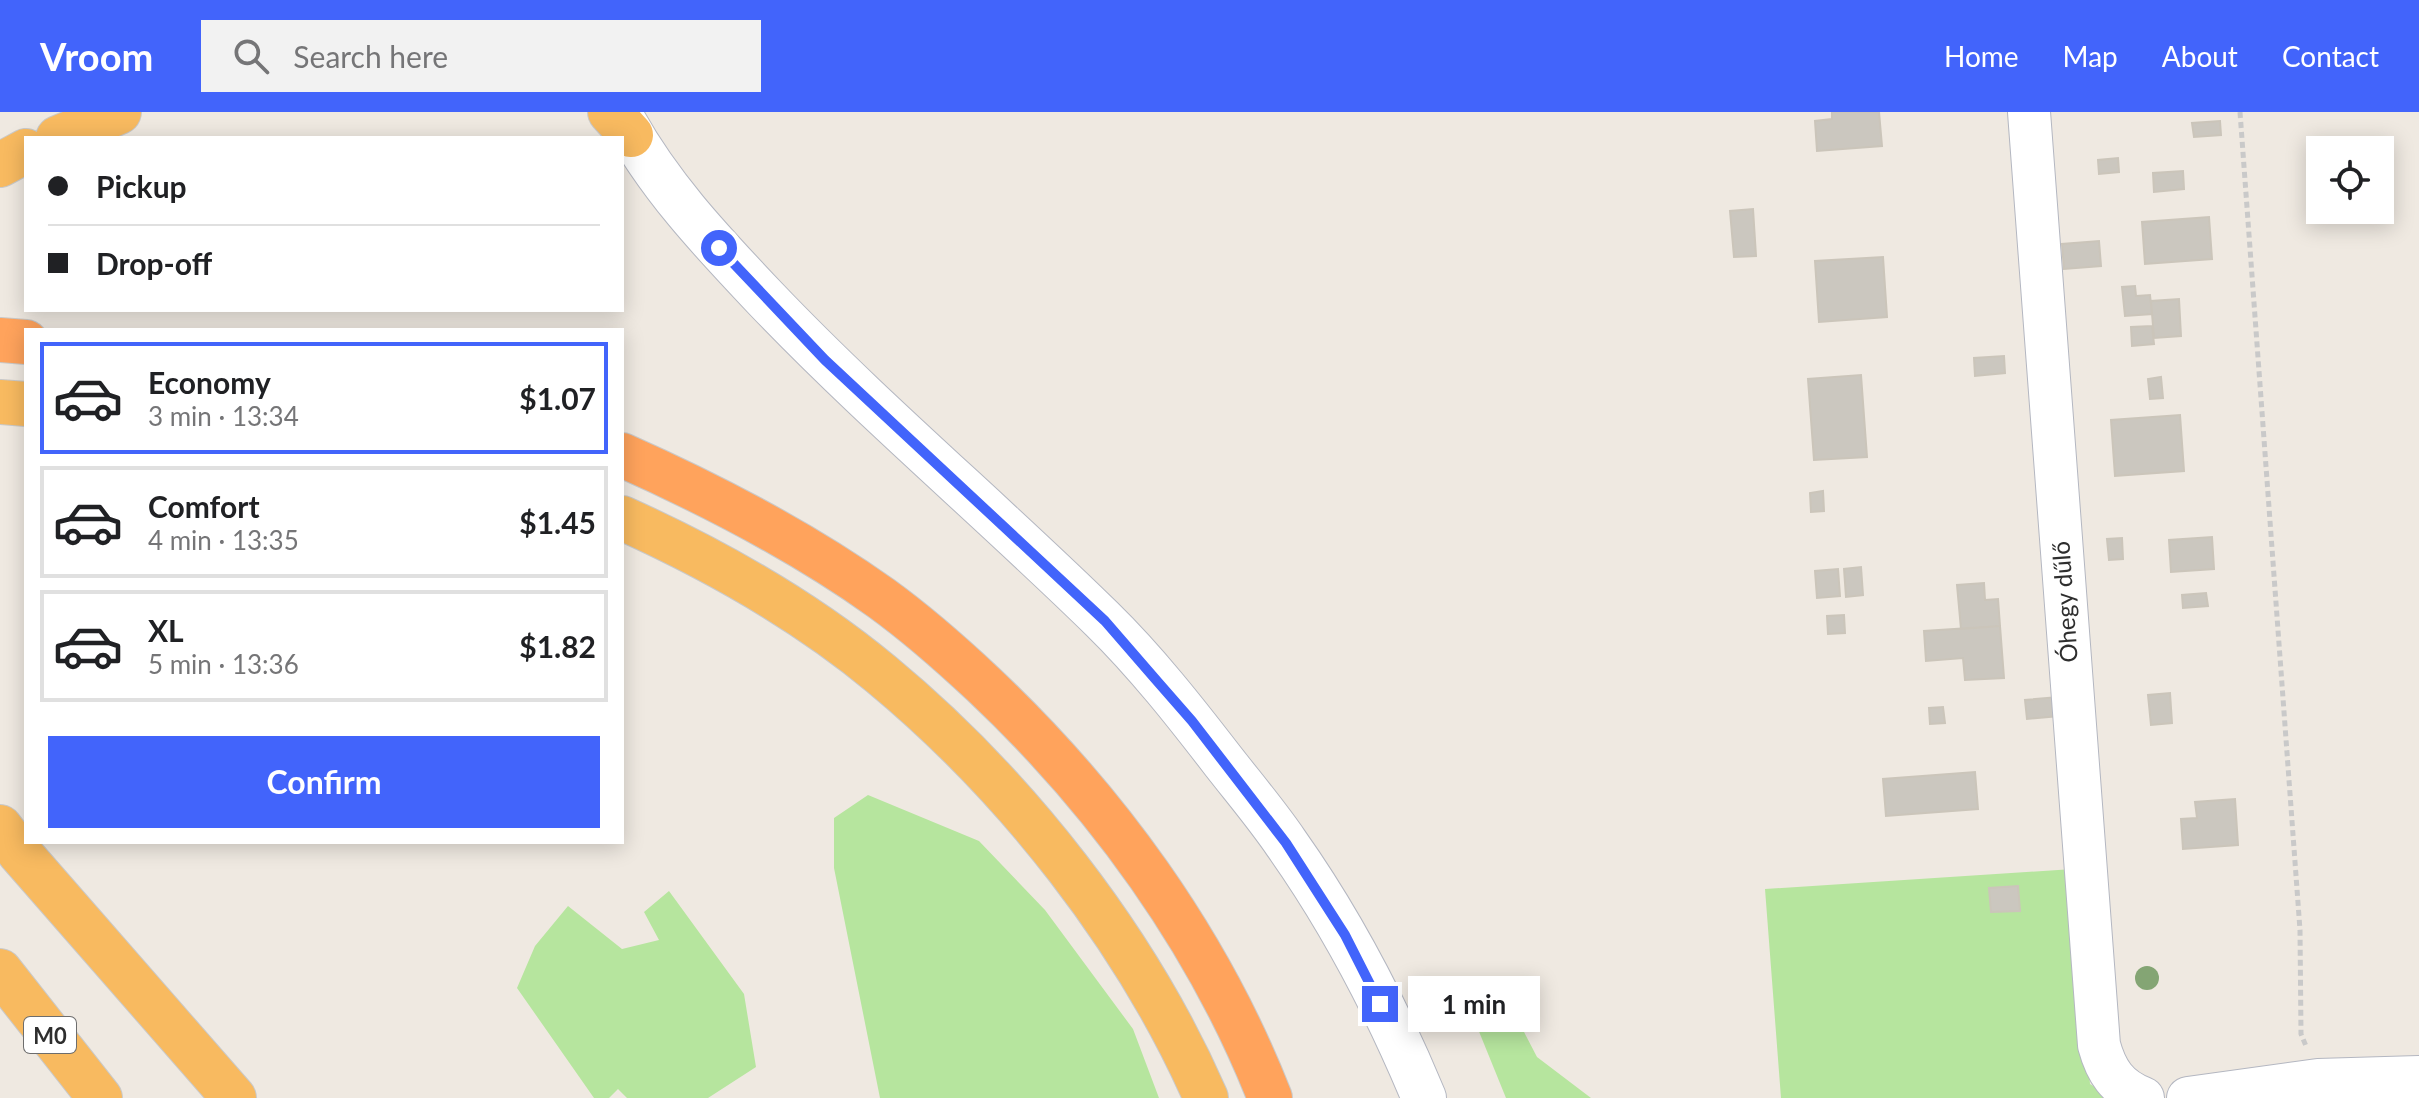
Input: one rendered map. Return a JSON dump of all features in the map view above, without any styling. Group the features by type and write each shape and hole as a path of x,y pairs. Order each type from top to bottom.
{"highway":[{"path":"63,136 119,112"},
{"path":"0,165 24,152"},
{"path":"0,340 24,342"},
{"path":"0,402 24,404"},
{"path":"624,456 744,514 842,572 919,627 1012,712 1065,768 1137,854 1197,949 1230,1009 1270,1098"},
{"path":"624,519 727,571 808,620 880,673 954,740 1054,852 1107,925 1152,993 1187,1055 1206,1098"},
{"path":"6,834 234,1098"},
{"name":"M0","path":"0,971 100,1098"}],"street":[{"name":"Óhegy dűlő","path":"2029,112 2099,1045 2105,1068 2131,1092"},
{"path":"620,120 683,210 805,339 1105,621 1192,721 1286,843 1345,935 1404,1049 1424,1098"},
{"path":"2188,1098 2318,1080 2419,1077"}],"path":[{"path":"2240,112 2300,930 2301,1034 2318,1080"}],"green space":[{"path":"868,795 979,841 1045,910 1133,1029 1159,1098 880,1098 834,868 834,818"},
{"path":"2073,869 2090,1084 2113,1098 1781,1098 1765,889"},
{"path":"669,891 744,994 756,1067 708,1098 627,1098 618,1089 609,1098 594,1098 517,988 535,946 568,906 622,949 659,940 644,912"},
{"path":"1508,1001 1537,1057 1591,1098 1506,1098 1467,1002"}],"building":[{"path":"1832,112 1879,112 1882,146 1817,151 1815,121 1832,119"},
{"path":"2220,121 2221,135 2194,137 2192,123"},
{"path":"2118,158 2119,172 2099,174 2098,160"},
{"path":"2183,171 2184,189 2154,192 2153,173"},
{"path":"1753,209 1756,256 1734,257 1730,211"},
{"path":"2209,217 2212,259 2145,264 2142,222"},
{"path":"2099,241 2101,266 2064,269 2062,244"},
{"path":"1883,257 1887,317 1819,322 1815,261"},
{"path":"2135,286 2136,296 2150,295 2152,314 2125,316 2122,287"},
{"path":"2179,299 2181,336 2154,338 2151,301"},
{"path":"2152,326 2154,344 2132,346 2131,327"},
{"path":"2004,356 2005,373 1975,376 1974,358"},
{"path":"1861,375 1867,457 1814,460 1808,379"},
{"path":"2161,377 2163,398 2150,399 2148,379"},
{"path":"2180,415 2184,471 2115,476 2111,420"},
{"path":"1823,491 1824,511 1811,512 1810,493"},
{"path":"2212,537 2214,569 2171,572 2169,540"},
{"path":"2122,538 2123,559 2109,560 2107,539"},
{"path":"1861,567 1863,595 1846,597 1844,569"},
{"path":"1838,569 1840,596 1817,598 1815,571"},
{"path":"1984,583 1985,600 1998,599 2000,626 1961,629 1957,585"},
{"path":"2206,593 2208,606 2183,608 2182,595"},
{"path":"1844,615 1845,633 1828,634 1827,616"},
{"path":"2000,626 2004,678 1965,680 1963,658 1926,661 1924,631"},
{"path":"2170,693 2172,723 2151,725 2148,695"},
{"path":"2058,697 2059,716 2027,719 2025,700"},
{"path":"1943,707 1945,723 1930,724 1929,708"},
{"path":"1975,772 1978,809 1886,816 1883,779"},
{"path":"2235,799 2238,845 2183,849 2181,819 2197,818 2195,802"},
{"path":"2018,886 2020,911 1991,912 1989,888"}],"route":[{"path":"719,248 825,360 1105,621 1192,721 1286,843 1345,935 1380,1004"}]}
